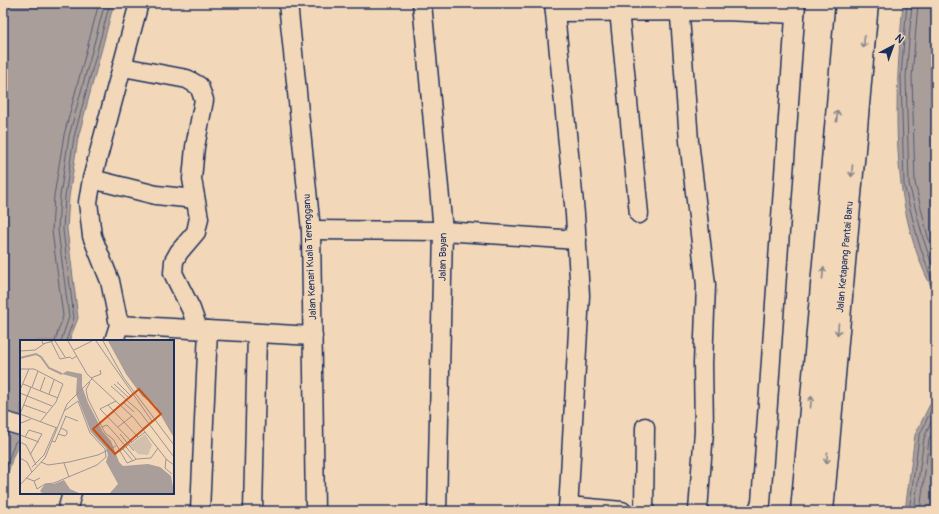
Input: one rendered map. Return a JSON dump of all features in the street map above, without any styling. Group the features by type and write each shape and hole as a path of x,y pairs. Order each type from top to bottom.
{"main road":[{"name":"Jalan Ketapang Pantai Baru","path":"802,511 847,3"},
{"name":"Jalan Ketapang Pantai Baru","path":"822,511 867,3"}],"street":[{"path":"139,3 92,179 88,202 92,236 110,281 117,333 203,330 313,336"},
{"name":"Jalan Kenari Kuala Terengganu","path":"288,3 311,230 315,511"},
{"name":"Jalan Bayan","path":"422,3 443,231 437,511"},
{"path":"679,7 689,141 706,284 703,363 704,431 698,511"},
{"path":"622,511 568,508 580,295 577,240 555,8 619,10 679,7 796,8 761,503 757,511"},
{"path":"619,10 639,214"},
{"path":"123,67 188,79 199,86 204,100 195,147 192,179 199,218 196,232 179,252 174,261 173,273 203,330 200,511"},
{"path":"92,179 156,195 196,199"},
{"path":"311,230 443,231 577,240"},
{"path":"253,511 257,333"},
{"path":"3,421 20,426"},
{"path":"644,511 645,427"},
{"path":"67,511 72,494"}],"water":[{"path":"3,3 114,3 78,138 69,197 67,229 78,318 69,340 20,340 20,442 13,456 3,489"},
{"path":"903,3 936,3 936,295 920,262 909,227 902,190 898,152 897,114"},
{"path":"936,392 936,511 905,511 915,435"}]}
